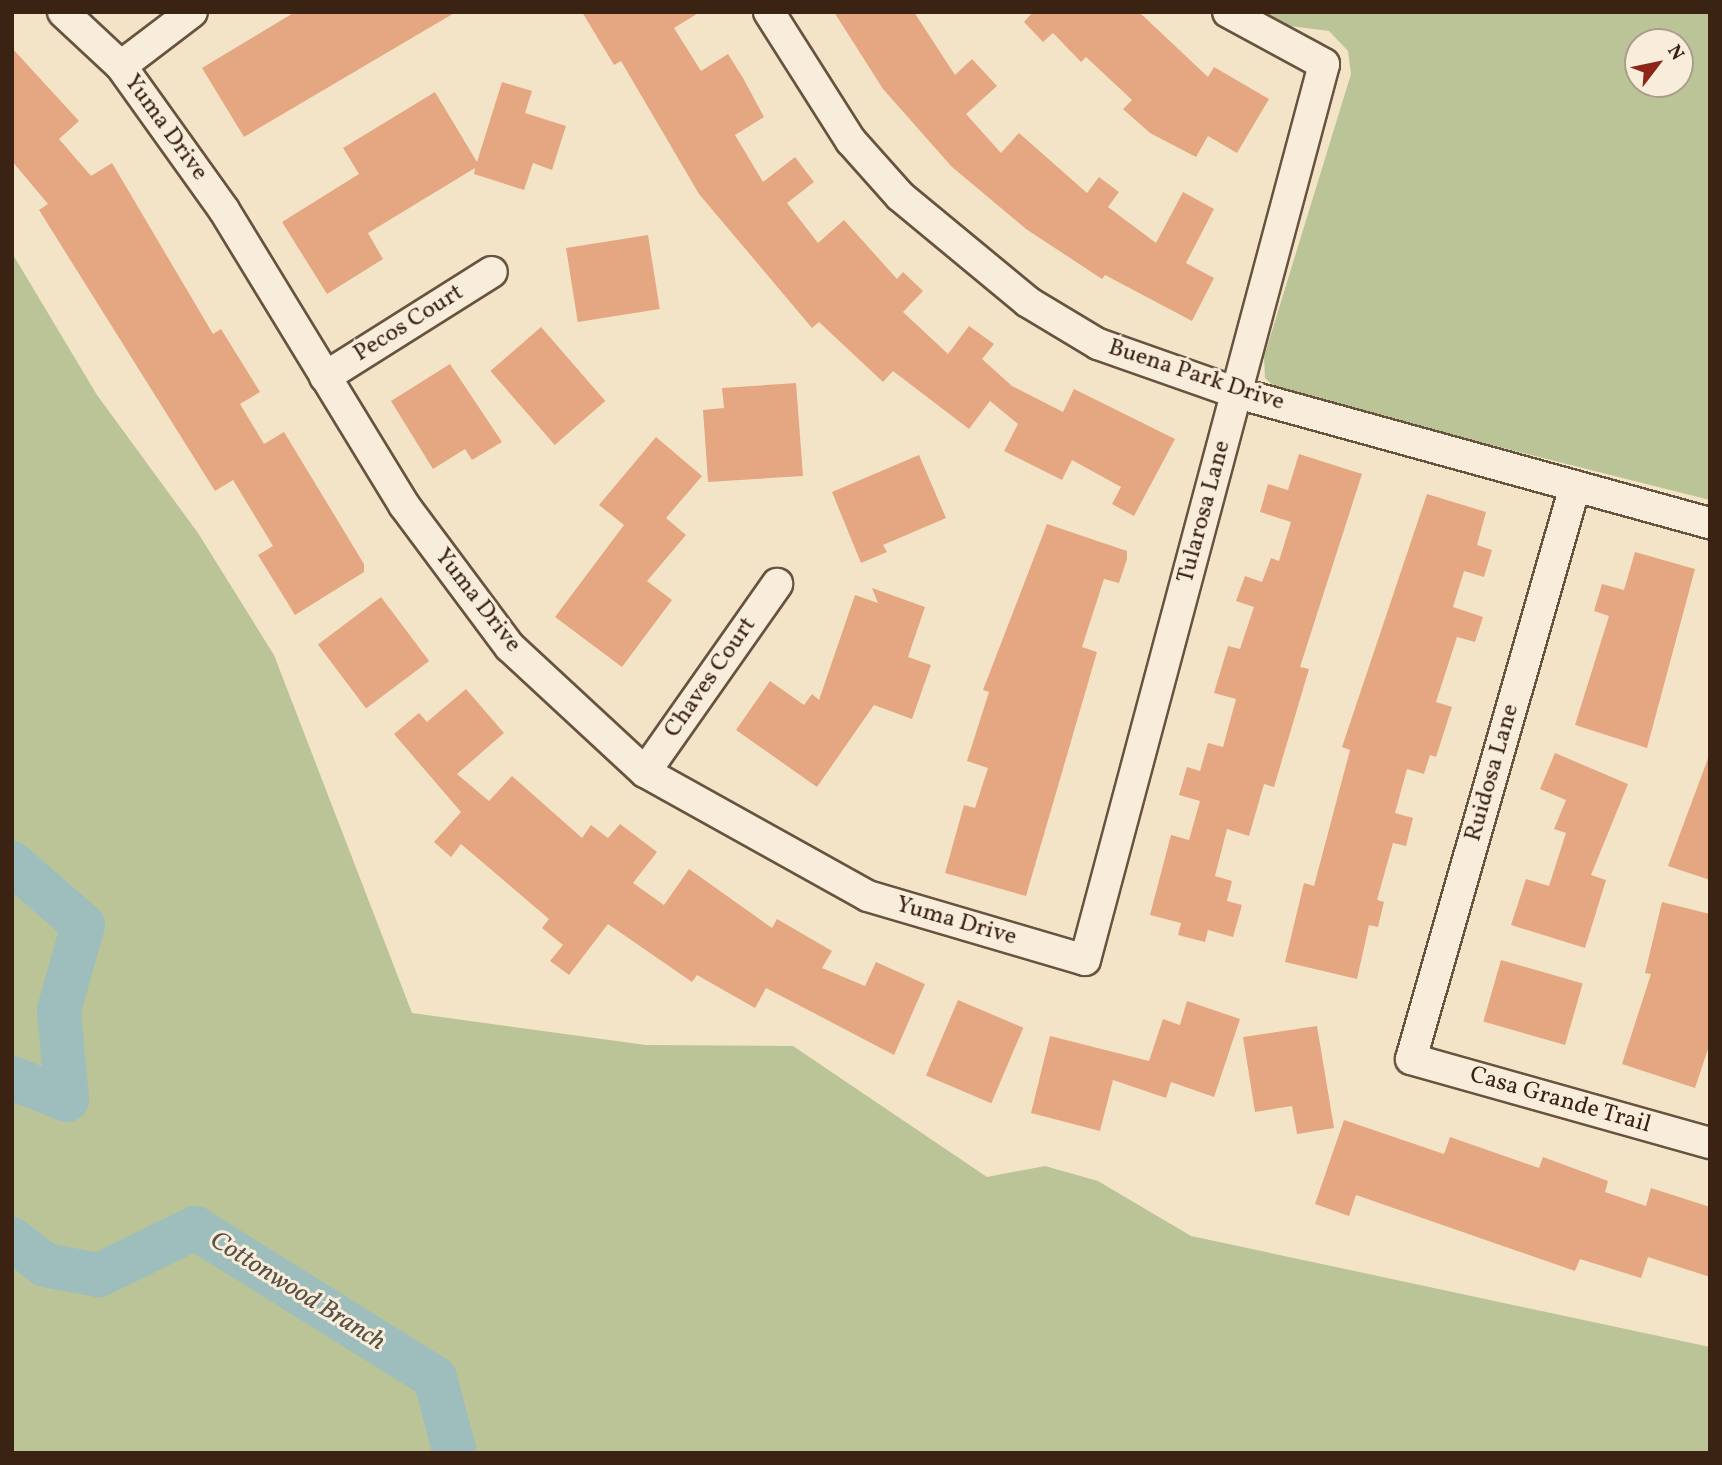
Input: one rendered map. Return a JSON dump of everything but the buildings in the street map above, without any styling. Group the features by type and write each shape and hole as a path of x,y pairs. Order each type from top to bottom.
{"street":[{"name":"Yuma Drive","path":"63,12 121,66 223,210 404,505 510,647 645,772 868,896 1085,960"},
{"path":"121,66 192,12"},
{"name":"Buena Park Drive","path":"769,12 851,141 962,251 1028,302 1098,344 1237,393 1710,523"},
{"name":"Tularosa Lane","path":"1085,960 1324,64 1228,12"},
{"name":"Pecos Court","path":"326,377 492,272"},
{"name":"Ruidosa Lane","path":"1411,1059 1575,486"},
{"name":"Chaves Court","path":"645,772 777,584"},
{"name":"Casa Grande Trail","path":"1411,1059 1710,1143"}],"green space":[{"path":"1258,12 1710,12 1710,500 1281,392 1265,378 1264,357 1351,74 1348,51 1329,31 1282,25"},
{"path":"12,253 97,395 198,533 274,655 412,1013 646,1045 793,1046 987,1177 1045,1166 1098,1181 1191,1236 1710,1347 1710,1453 12,1453"}],"waterway":[{"name":"Cottonwood Branch","path":"12,863 83,925 59,1010 67,1100 12,1078"},
{"name":"Cottonwood Branch","path":"12,1239 45,1265 99,1275 195,1228 435,1378 455,1453"}]}
